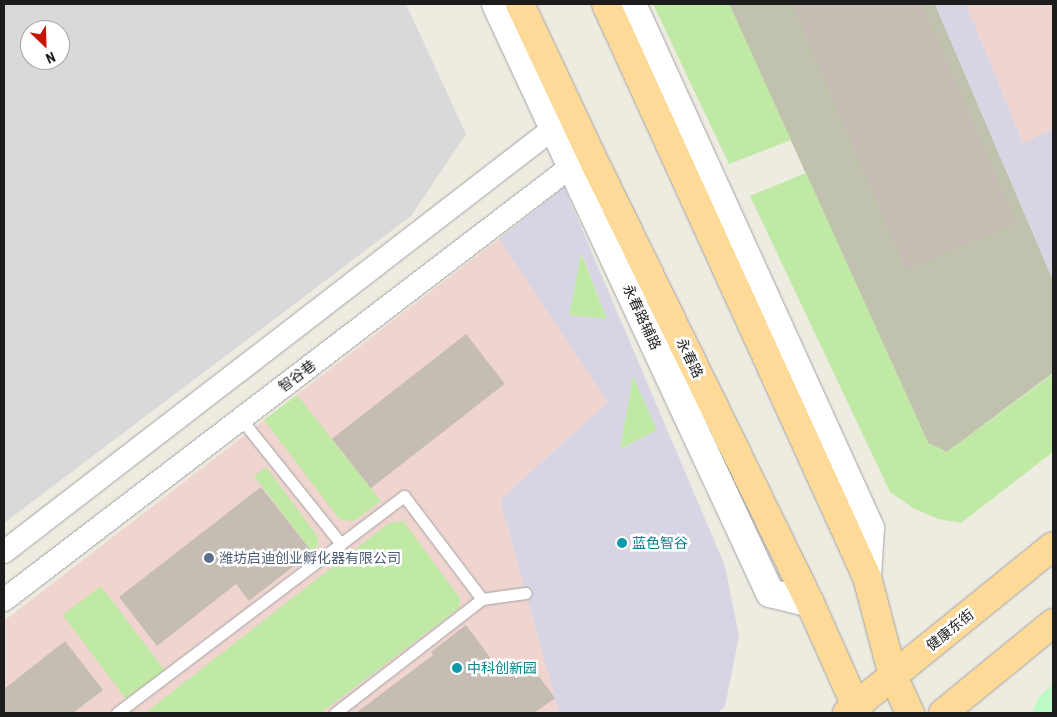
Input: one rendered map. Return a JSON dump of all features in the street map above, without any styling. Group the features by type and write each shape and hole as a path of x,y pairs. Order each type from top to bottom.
{"main road":[{"name":"永春路","path":"520,4 563,121 581,160 810,603 854,711"},
{"path":"606,4 867,577 893,676 910,713"},
{"name":"健康东街","path":"854,711 893,676 1053,546"},
{"path":"942,713 1053,623"}],"street":[{"path":"4,552 563,121 496,4"},
{"path":"632,4 870,528 867,577"},
{"name":"智谷巷","path":"4,600 581,160"}],"lane":[{"path":"241,419 341,544"},
{"path":"118,713 404,496 482,599"},
{"path":"335,713 482,599 526,593"}],"shaded area":[{"path":"4,4 406,4 466,134 411,216 4,523"},
{"path":"729,4 935,4 1053,280 1053,373 947,452 928,443"},
{"path":"935,4 966,4 1023,143 1053,129 1053,280"},
{"path":"966,4 1053,4 1053,129 1023,143"},
{"path":"564,187 725,566 739,636 725,707 717,713 559,713 500,500 608,402 499,239","holes":["582,254 607,319 569,315","633,376 657,430 620,449"]},
{"path":"499,239 608,402 500,500 559,713 4,713 4,621"}],"green space":[{"path":"653,4 729,4 791,140 729,164"},
{"path":"806,173 928,443 947,452 1053,374 1053,452 961,523 938,519 913,508 890,492 750,196"},
{"path":"581,253 607,319 569,315"},
{"path":"633,375 657,430 620,449"},
{"path":"297,395 381,501 354,521 340,520 264,420"},
{"path":"266,467 318,537 318,545 312,552 254,476"},
{"path":"403,521 460,598 459,608 321,713 145,713 389,523"},
{"path":"101,586 164,670 126,699 63,615"},
{"path":"1053,684 1053,713 1032,713 1038,698"}],"building":[{"path":"792,4 922,4 1016,223 906,270"},
{"path":"466,334 505,384 371,488 332,439"},
{"path":"261,487 312,552 249,601 236,584 157,646 119,597"},
{"name":"中科创新园","path":"466,625 504,676 526,659 555,698 534,713 356,713 433,655 431,652"},
{"path":"65,641 103,690 73,713 4,713 4,689"}],"place":[{"name":"蓝色智谷","path":"622,543"},
{"name":"潍坊启迪创业孵化器有限公司","path":"209,558"},
{"name":"中科创新园","path":"457,668"}]}
